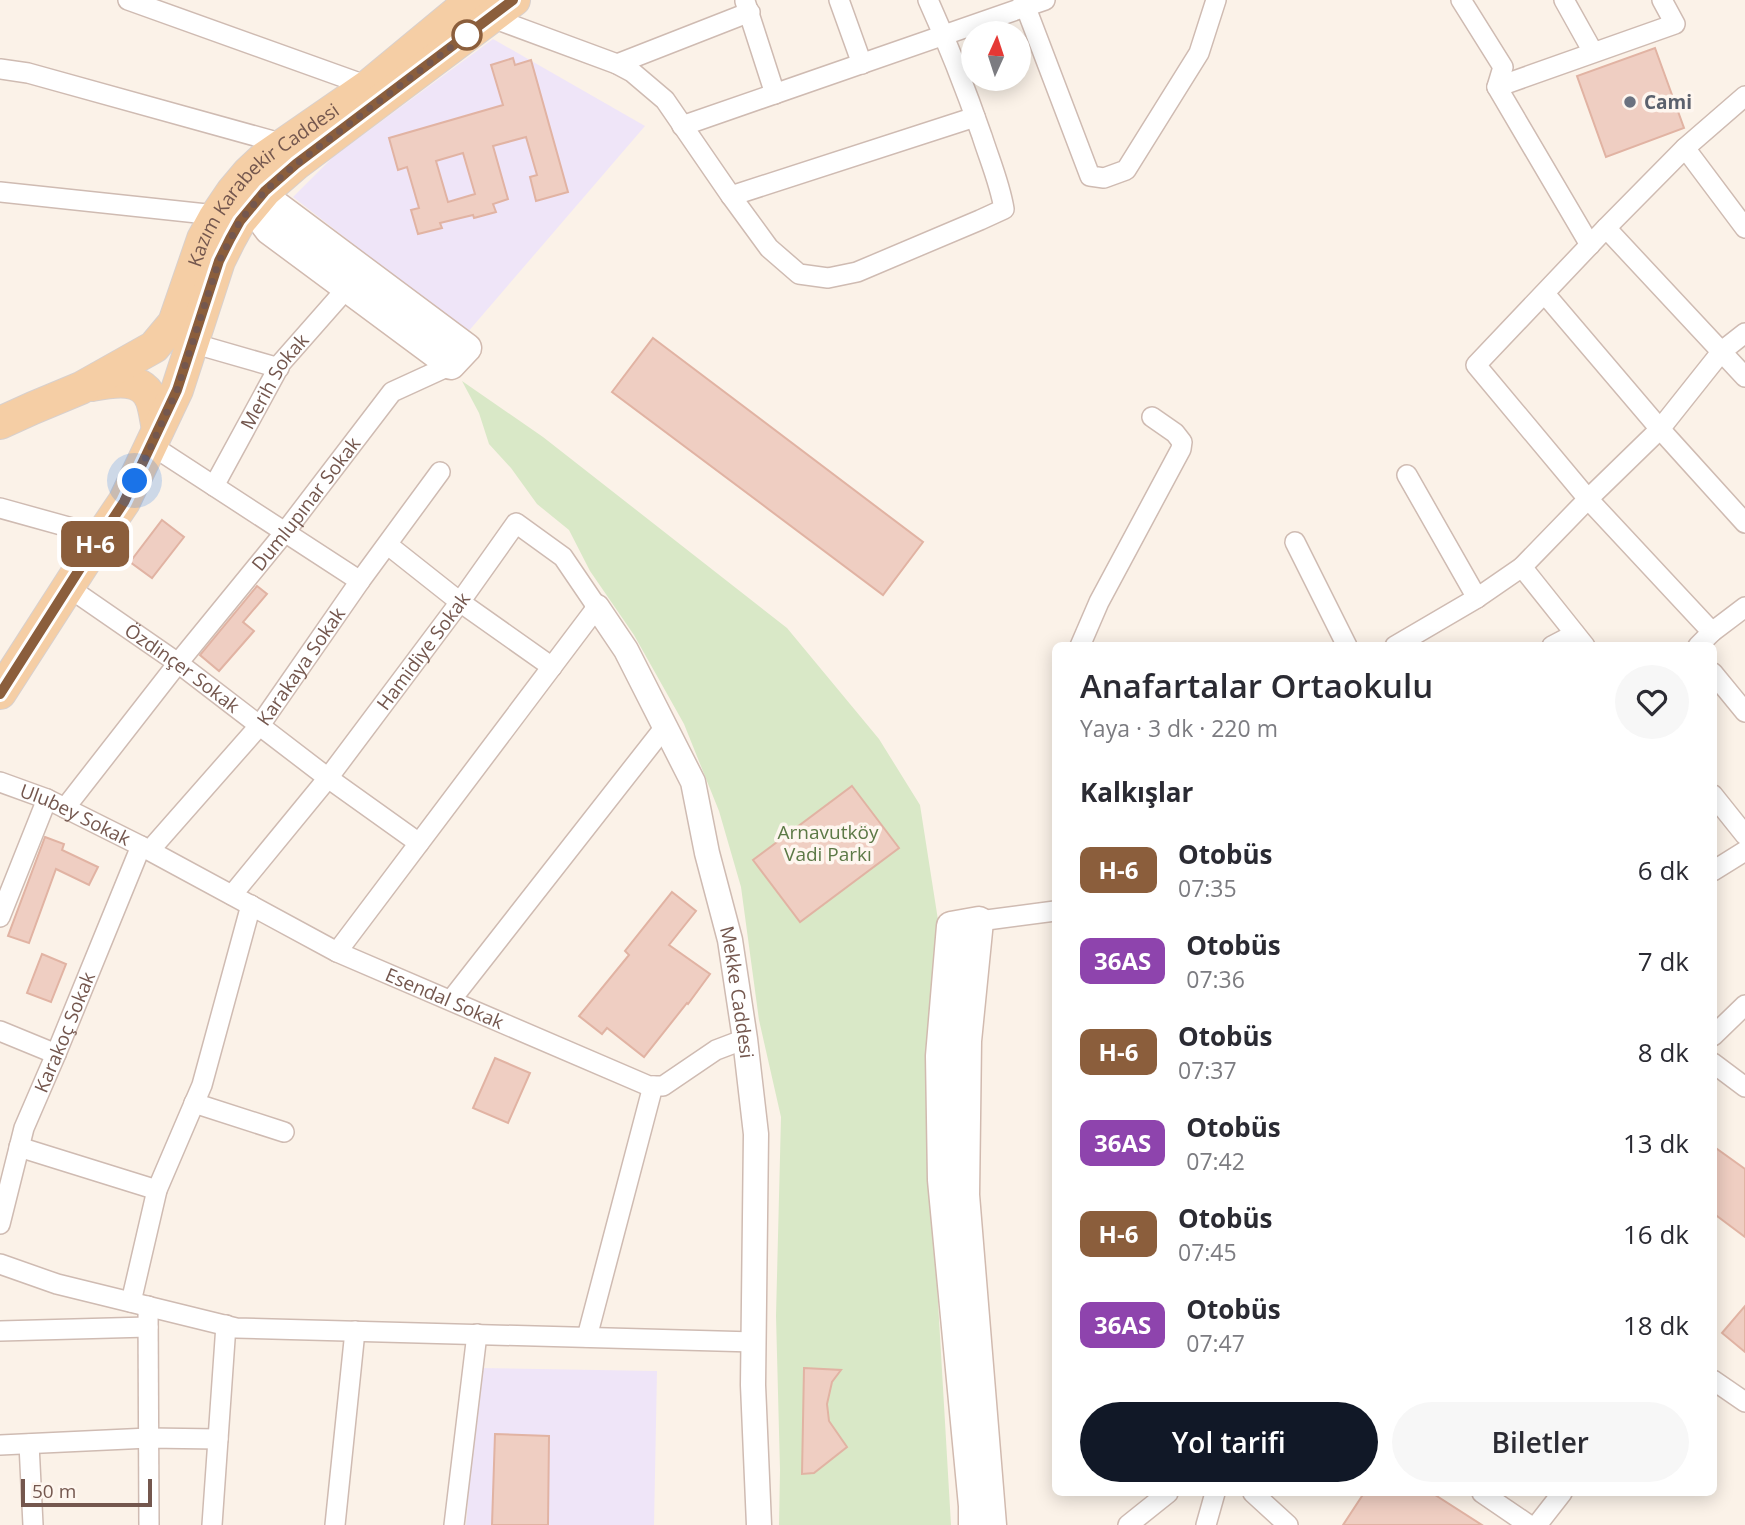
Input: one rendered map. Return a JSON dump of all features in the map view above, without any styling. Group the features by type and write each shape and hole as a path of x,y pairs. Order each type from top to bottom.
{"main road":[{"name":"Kazım Karabekir Caddesi","path":"0,694 124,502 177,390 219,261 252,194 264,158 368,86 492,6"},
{"name":"Kazım Karabekir Caddesi","path":"81,388 154,347 174,323 203,239 216,215 296,164 492,6"},
{"path":"252,194 269,230 347,288 459,357"},
{"path":"252,194 459,357"},
{"path":"0,423 81,388 116,380 130,381 142,387 151,399 154,437"},
{"path":"973,1525 942,1180 940,1056 951,926 979,921 967,1041 965,1195 992,1525"}],"street":[{"path":"128,0 368,86"},
{"path":"839,0 862,64"},
{"path":"492,6 632,72 665,100 769,248 799,274 828,278 857,272 1004,209 1001,191 975,117 928,0"},
{"path":"682,126 1032,2 1090,176 1104,178 1125,170 1140,147 1199,53 1216,0"},
{"path":"1461,0 1503,67 1497,87 1590,245"},
{"path":"1564,0 1593,52"},
{"path":"1497,87 1675,24 1662,0"},
{"path":"617,64 747,6 775,94"},
{"path":"0,69 28,73 284,144"},
{"path":"1745,96 1685,148 1476,365 1705,639 1745,607"},
{"path":"731,196 975,117"},
{"path":"1685,148 1745,228"},
{"path":"0,192 216,215"},
{"path":"1606,228 1745,377"},
{"name":"Merih Sokak","path":"214,486 279,368 347,288"},
{"path":"1545,294 1660,429 1745,523"},
{"path":"1402,642 1477,598 1522,567 1660,429 1722,351 1745,332"},
{"path":"192,343 279,368"},
{"name":"Dumlupınar Sokak","path":"65,808 178,663 285,533 392,392 459,357"},
{"path":"1082,642 1099,601 1181,449 1182,442 1175,433 1152,417"},
{"path":"154,437 214,486 360,581"},
{"name":"Karakaya Sokak","path":"146,848 260,725 440,472"},
{"path":"1406,475 1477,598"},
{"path":"0,508 101,536"},
{"name":"Hamidiye Sokak","path":"232,895 328,778 516,523"},
{"name":"Mekke Caddesi","path":"516,523 563,557 626,650 693,782 707,853 730,940 756,1134 753,1385 759,1525"},
{"path":"1295,542 1345,642"},
{"path":"388,545 460,602 552,667"},
{"path":"1522,567 1580,640"},
{"name":"Özdinçer Sokak","path":"68,587 178,663 328,778 419,843"},
{"path":"337,952 597,607"},
{"path":"1717,678 1745,712"},
{"path":"452,1000 664,728"},
{"name":"Ulubey Sokak","path":"0,782 47,799 146,848"},
{"path":"0,917 47,799"},
{"path":"1717,800 1745,835"},
{"name":"Esendal Sokak","path":"146,848 337,952 653,1086"},
{"name":"Karakoç Sokak","path":"0,1224 24,1128 146,848"},
{"path":"1717,868 1745,851"},
{"path":"149,1525 148,1327 139,1304 156,1190 202,1085 251,905"},
{"path":"979,921 1052,911"},
{"path":"1717,1032 1745,1005"},
{"path":"0,1031 57,1054"},
{"path":"587,1337 653,1086 663,1087 716,1050 745,1040"},
{"path":"1717,1066 1745,1087"},
{"path":"194,1103 284,1132"},
{"path":"19,1147 156,1190"},
{"path":"0,1264 57,1284 236,1328 754,1342"},
{"path":"212,1525 226,1325"},
{"path":"0,1331 148,1327"},
{"path":"335,1525 355,1331"},
{"path":"454,1525 477,1334"},
{"path":"1717,1383 1745,1402"},
{"path":"0,1445 149,1438 218,1439"},
{"path":"29,1444 33,1525"},
{"path":"1128,1525 1164,1496"},
{"path":"1206,1525 1214,1496"},
{"path":"1256,1496 1288,1525"},
{"path":"1486,1496 1529,1525"},
{"path":"1537,1525 1560,1496"}],"shaded area":[{"path":"493,39 645,126 467,333 293,197 333,157"},
{"path":"479,1368 657,1371 654,1525 466,1525"}],"green space":[{"name":"Arnavutköy Vadi Parkı","path":"462,381 543,437 787,628 879,739 920,805 938,920 927,1113 951,1525 779,1525 776,1316 781,1117 759,1020 741,887 719,811 684,724 634,635 590,571 569,530 537,504 511,468 489,444 479,413"}],"building":[{"name":"Cami","path":"1655,48 1684,128 1606,157 1577,76"},
{"path":"513,58 515,65 531,60 568,192 536,201 530,177 537,175 526,137 493,146 508,199 493,204 496,212 440,223 442,228 418,234 411,210 419,208 407,167 398,170 389,138 503,105 491,65","holes":["463,153 475,194 448,202 436,161"]},
{"path":"653,338 923,542 883,595 612,392"},
{"path":"162,520 184,537 152,578 130,562"},
{"path":"257,586 267,594 243,622 254,631 219,671 200,655"},
{"path":"852,786 899,848 800,922 753,860"},
{"path":"45,837 64,844 62,850 98,867 89,885 56,869 29,943 8,936"},
{"path":"672,892 696,911 669,945 710,974 644,1057 607,1028 602,1034 579,1016 629,955 625,951"},
{"path":"42,954 66,964 51,1002 27,993"},
{"path":"495,1058 530,1073 508,1123 473,1108"},
{"path":"1717,1149 1745,1169 1745,1237 1717,1216"},
{"path":"1745,1306 1745,1352 1722,1333"},
{"path":"804,1368 841,1370 832,1382 827,1404 829,1421 847,1447 814,1473 802,1474"},
{"path":"495,1434 549,1436 548,1525 492,1525"},
{"path":"1362,1496 1437,1496 1482,1525 1343,1525"}],"bus line":[{"name":"H-6","path":"0,694 124,502 146,459 177,390 219,261 240,221 265,191 296,164 513,0"}],"place":[{"name":"Cami","path":"1630,102"}],"route":[{"path":"135,481 177,390 219,261 240,221 265,191 296,164 467,35"}]}
